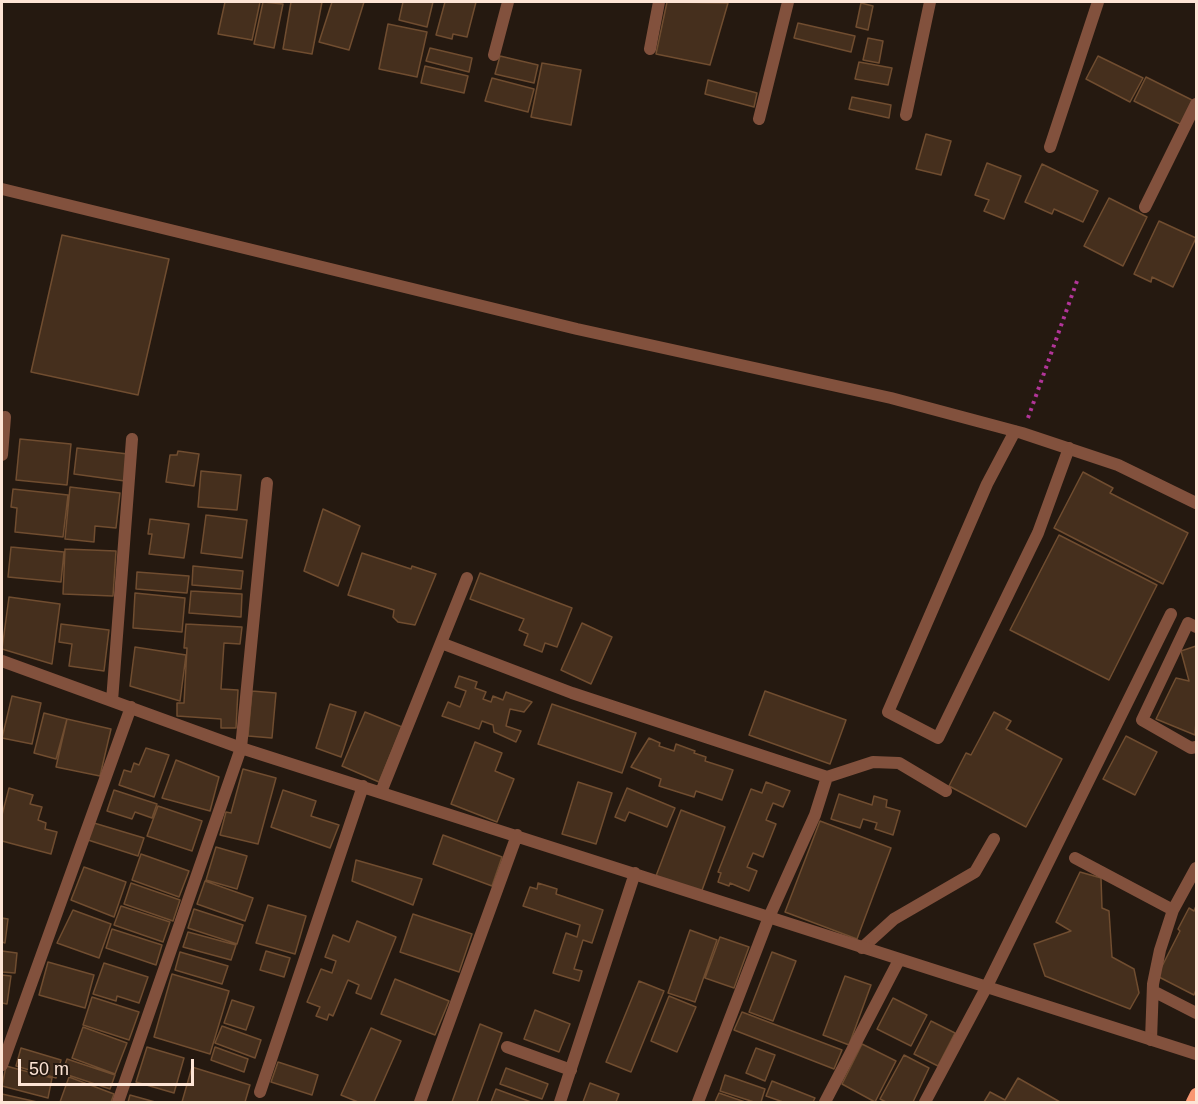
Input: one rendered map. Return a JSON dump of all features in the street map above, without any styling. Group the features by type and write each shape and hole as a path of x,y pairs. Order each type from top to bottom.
{"street":[{"path":"494,55 508,2"},
{"path":"650,49 659,2"},
{"path":"759,119 788,2"},
{"path":"906,115 930,2"},
{"path":"1050,147 1098,2"},
{"path":"1145,207 1197,104"},
{"path":"2,189 565,326 891,398 1069,448 1118,465 1197,503"},
{"path":"2,455 5,417"},
{"path":"1018,432 987,484 888,712 938,738 1038,533 1069,448"},
{"path":"112,700 132,439"},
{"path":"118,1102 241,748 267,483"},
{"path":"381,792 467,579"},
{"path":"925,1102 986,988 1171,614"},
{"path":"1197,627 1188,623 1142,720 1191,748 1197,747"},
{"path":"441,643 572,693 827,777 873,762 899,763 946,791"},
{"path":"2,661 241,748 1197,1054"},
{"path":"2,1065 131,707"},
{"path":"698,1102 769,917 815,815 827,777"},
{"path":"260,1092 363,786"},
{"path":"420,1102 517,836"},
{"path":"862,948 894,919 975,872 994,839"},
{"path":"1075,858 1173,910"},
{"path":"1151,1040 1152,991 1160,950 1173,910 1197,868"},
{"path":"560,1102 635,873"},
{"path":"825,1102 899,960"},
{"path":"1152,991 1197,1013"},
{"path":"507,1047 571,1070"},
{"path":"1192,1102 1197,1094"}],"path":[{"path":"1018,432 1077,281"}],"building":[{"path":"225,2 260,2 252,40 218,34"},
{"path":"263,2 283,4 274,48 254,44"},
{"path":"291,2 322,2 312,54 283,49"},
{"path":"332,2 364,2 349,50 319,42"},
{"path":"403,2 433,2 427,27 399,20"},
{"path":"445,2 476,2 467,37 453,34 452,39 436,35"},
{"path":"667,2 728,3 710,65 656,54"},
{"path":"861,3 873,6 868,30 856,27"},
{"path":"798,23 855,36 851,52 794,38"},
{"path":"388,24 427,32 417,77 379,69"},
{"path":"868,38 883,41 879,63 863,60"},
{"path":"430,48 472,58 469,72 426,61"},
{"path":"500,56 538,65 534,83 495,74"},
{"path":"1098,56 1143,78 1130,102 1086,79"},
{"path":"859,62 892,68 888,85 855,79"},
{"path":"542,63 581,70 571,125 531,117"},
{"path":"425,66 468,76 464,93 421,83"},
{"path":"1146,77 1194,101 1182,125 1134,101"},
{"path":"492,78 534,89 528,112 485,101"},
{"path":"708,80 757,93 754,107 705,94"},
{"path":"852,97 891,105 889,118 849,109"},
{"path":"926,134 951,141 941,175 916,169"},
{"path":"987,163 1021,176 1004,219 984,211 989,200 975,195"},
{"path":"1042,164 1098,191 1083,222 1054,209 1052,214 1025,202"},
{"path":"1109,198 1147,217 1123,266 1084,246"},
{"path":"1159,221 1196,238 1173,287 1152,277 1151,282 1134,274"},
{"path":"62,235 169,259 138,395 31,372"},
{"path":"20,439 71,444 67,485 16,480"},
{"path":"77,448 128,454 125,481 74,474"},
{"path":"178,451 199,454 194,486 166,482 170,455 177,455"},
{"path":"201,471 241,475 237,510 198,507"},
{"path":"1083,472 1113,488 1110,493 1188,533 1163,584 1054,528"},
{"path":"70,487 120,493 116,528 95,526 94,542 65,539"},
{"path":"13,489 68,495 63,537 15,532 17,508 11,507"},
{"path":"323,509 360,526 338,586 304,571"},
{"path":"206,515 247,520 242,558 201,553"},
{"path":"150,519 189,524 184,558 149,554 152,534 148,534"},
{"path":"1059,535 1157,585 1109,680 1010,630"},
{"path":"11,547 64,552 61,582 8,577"},
{"path":"65,549 116,551 113,596 63,594"},
{"path":"362,553 411,569 412,566 436,574 415,625 398,622 393,617 394,610 348,595"},
{"path":"193,566 243,571 241,589 192,585"},
{"path":"137,572 189,576 187,593 136,589"},
{"path":"480,573 572,608 557,647 545,643 542,652 524,645 528,634 519,630 524,619 470,599"},
{"path":"191,591 242,594 241,617 189,613"},
{"path":"135,593 185,598 182,632 133,628"},
{"path":"9,597 60,604 52,664 2,649"},
{"path":"582,623 612,637 591,684 561,670"},
{"path":"61,624 109,630 104,671 69,666 72,644 59,642"},
{"path":"186,624 242,627 240,644 224,643 221,689 238,690 236,728 221,728 221,719 177,716 177,703 184,703"},
{"path":"1196,646 1195,735 1156,719 1176,678 1189,681 1181,651"},
{"path":"135,647 186,655 180,701 130,686"},
{"path":"459,676 477,682 475,688 486,692 483,699 491,702 493,696 503,700 506,692 532,702 524,712 510,709 506,726 521,731 516,742 494,732 493,725 482,721 479,729 442,716 448,702 460,707 466,691 455,687"},
{"path":"252,691 276,693 272,738 248,736"},
{"path":"765,691 846,720 830,764 749,735"},
{"path":"12,696 41,703 32,744 2,738"},
{"path":"330,704 356,712 341,757 316,748"},
{"path":"552,704 636,733 622,773 538,744"},
{"path":"365,712 402,727 379,782 342,766"},
{"path":"994,712 1011,721 1006,729 1062,759 1026,827 949,786 966,753 971,755"},
{"path":"44,713 67,719 56,759 34,753"},
{"path":"67,719 111,729 100,776 56,767"},
{"path":"1126,736 1157,752 1135,795 1103,779"},
{"path":"649,738 660,743 659,746 674,751 676,744 695,751 694,753 706,757 705,761 733,770 722,800 696,791 694,797 659,786 661,779 631,767"},
{"path":"475,742 502,753 495,771 514,779 497,822 451,804"},
{"path":"146,748 169,755 154,797 119,785 124,770 131,772 134,763 139,765"},
{"path":"176,760 219,777 210,811 162,798"},
{"path":"243,769 276,778 258,844 220,835 226,812 231,813"},
{"path":"578,782 612,793 596,844 562,834"},
{"path":"766,782 790,791 783,807 773,803 766,820 776,824 763,857 753,853 747,867 757,871 749,891 730,883 729,886 718,882 721,873 718,872 751,789 762,793"},
{"path":"9,788 33,795 30,804 42,807 38,820 46,823 45,829 57,832 51,854 2,841 2,815"},
{"path":"627,788 675,808 667,827 629,812 625,821 615,817"},
{"path":"114,790 157,804 152,818 135,812 132,819 107,811"},
{"path":"283,790 316,801 311,816 339,825 330,848 271,827"},
{"path":"839,794 872,805 874,796 887,800 886,807 900,811 893,835 875,829 877,823 863,819 860,828 831,819"},
{"path":"158,806 202,821 192,851 147,836"},
{"path":"681,810 725,827 701,893 656,876"},
{"path":"820,821 891,848 857,939 785,912"},
{"path":"94,823 144,838 138,856 88,840"},
{"path":"443,835 502,857 492,886 433,864"},
{"path":"216,847 247,856 237,889 206,880"},
{"path":"141,854 189,871 179,897 132,880"},
{"path":"356,860 422,879 413,905 352,881"},
{"path":"84,867 126,882 114,917 71,900"},
{"path":"1080,872 1101,878 1102,908 1109,911 1112,957 1134,969 1139,993 1130,1009 1045,976 1034,944 1071,931 1056,922"},
{"path":"205,881 253,898 245,921 197,904"},
{"path":"131,883 180,900 173,921 124,904"},
{"path":"538,883 557,889 556,894 603,910 592,943 583,940 574,969 582,971 579,981 553,973 566,933 577,937 580,925 523,906 530,887 537,889"},
{"path":"268,905 306,916 295,954 256,943"},
{"path":"121,906 170,922 163,942 114,925"},
{"path":"1196,906 1196,990 1194,995 1157,976 1189,908 1194,911"},
{"path":"194,909 243,925 237,944 188,928"},
{"path":"73,910 111,924 99,958 57,943"},
{"path":"413,914 472,934 459,972 400,952"},
{"path":"2,918 8,919 5,943 2,942"},
{"path":"357,921 396,937 371,999 356,993 359,985 348,980 333,1016 329,1014 327,1020 316,1016 320,1007 307,1002 321,969 332,973 336,961 325,957 333,935 349,942"},
{"path":"112,929 162,945 156,965 106,948"},
{"path":"690,930 717,940 695,1002 668,993"},
{"path":"188,932 236,945 231,960 183,947"},
{"path":"720,937 749,947 734,988 705,978"},
{"path":"2,951 17,953 15,973 2,972"},
{"path":"266,951 290,958 284,977 260,970"},
{"path":"180,952 228,966 222,984 175,970"},
{"path":"772,952 796,961 773,1021 749,1012"},
{"path":"48,962 94,975 85,1008 39,995"},
{"path":"104,963 148,977 139,1003 117,996 116,1001 93,994"},
{"path":"172,974 229,991 210,1054 154,1037"},
{"path":"2,975 11,976 7,1004 2,1003"},
{"path":"845,976 871,985 849,1045 823,1035"},
{"path":"395,979 449,1001 435,1035 381,1014"},
{"path":"639,981 664,991 631,1072 606,1062"},
{"path":"669,996 696,1007 677,1052 651,1041"},
{"path":"92,997 139,1012 129,1040 83,1025"},
{"path":"893,998 927,1015 911,1046 877,1029"},
{"path":"232,1000 254,1007 246,1030 224,1023"},
{"path":"535,1010 570,1024 559,1052 524,1039"},
{"path":"742,1012 842,1050 834,1069 734,1030"},
{"path":"931,1021 955,1033 938,1066 914,1054"},
{"path":"480,1024 502,1033 477,1102 452,1102"},
{"path":"222,1026 261,1040 255,1058 215,1043"},
{"path":"83,1027 127,1043 115,1074 72,1058"},
{"path":"371,1028 401,1041 374,1102 358,1102 341,1095"},
{"path":"862,1044 896,1061 875,1102 842,1084"},
{"path":"147,1047 184,1058 174,1093 136,1082"},
{"path":"215,1047 248,1059 244,1072 211,1060"},
{"path":"21,1048 61,1060 56,1078 16,1066"},
{"path":"756,1048 775,1055 765,1081 746,1073"},
{"path":"904,1055 929,1068 913,1102 886,1102 880,1099"},
{"path":"67,1059 115,1075 110,1089 62,1073"},
{"path":"278,1062 318,1075 312,1095 271,1082"},
{"path":"6,1066 52,1078 48,1098 2,1086"},
{"path":"192,1067 250,1085 245,1102 182,1102"},
{"path":"506,1068 548,1084 542,1099 500,1084"},
{"path":"725,1075 765,1089 761,1102 754,1102 720,1091"},
{"path":"69,1077 114,1094 111,1102 60,1102"},
{"path":"1018,1078 1060,1102 984,1102 990,1092 1005,1100"},
{"path":"772,1081 815,1098 813,1102 783,1102 766,1096"},
{"path":"590,1083 619,1094 616,1102 583,1102"},
{"path":"496,1089 531,1102 491,1102"},
{"path":"719,1093 745,1102 715,1102"},
{"path":"2,1094 37,1102 2,1102"},
{"path":"130,1095 155,1102 128,1102"}]}
